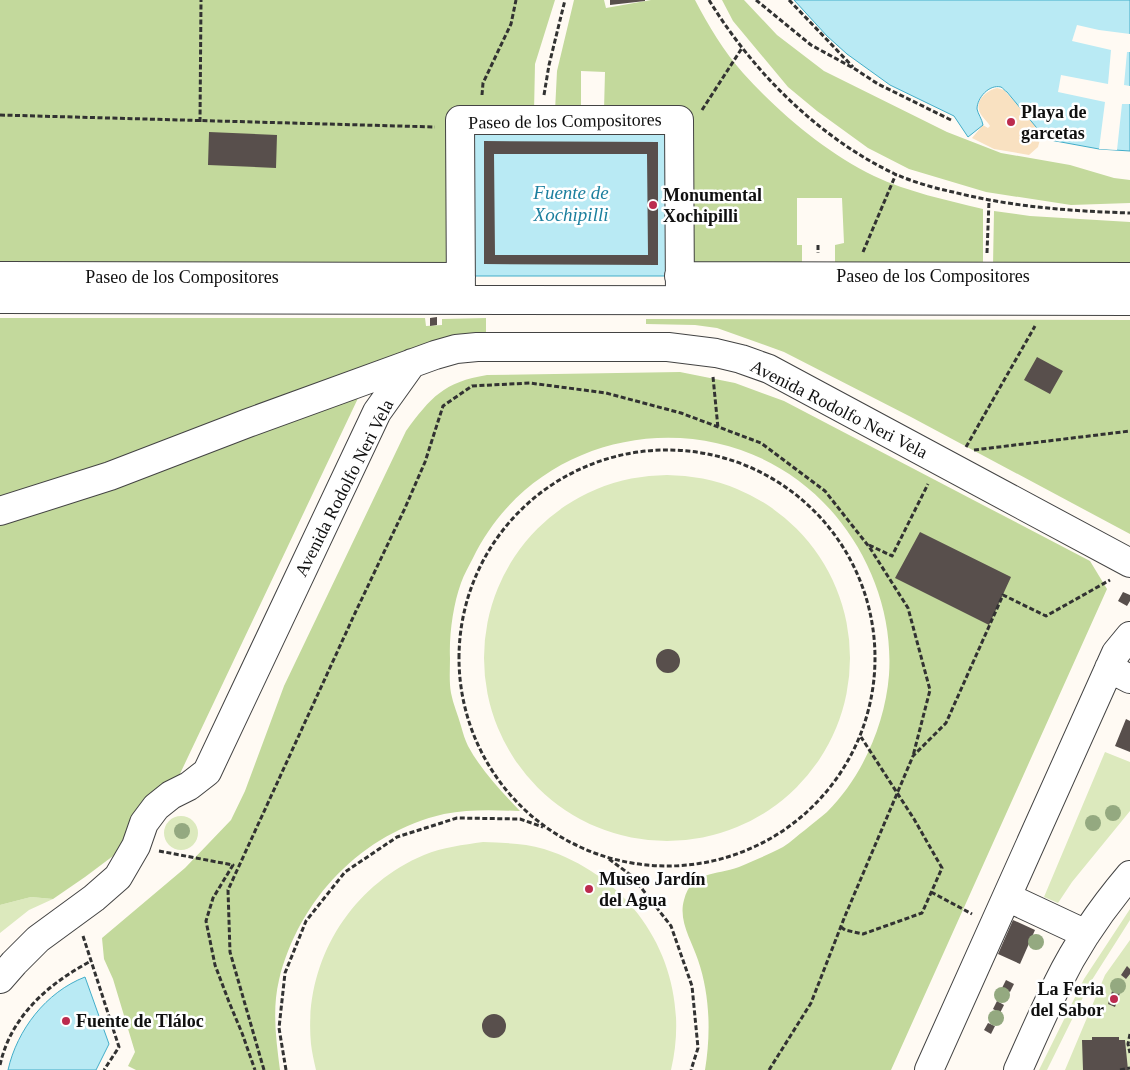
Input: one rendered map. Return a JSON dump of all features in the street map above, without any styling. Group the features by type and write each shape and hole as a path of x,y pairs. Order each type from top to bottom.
{"street":[{"name":"Paseo de los Compositores","path":"461,288 469,124 540,120 678,120 680,288"},
{"name":"Paseo de los Compositores","path":"0,276 461,288"},
{"name":"Paseo de los Compositores","path":"680,288 853,276 1130,277"},
{"name":"Paseo de los Compositores","path":"0,299 461,288 680,288 1049,301 1130,301"},
{"name":"Avenida Rodolfo Neri Vela","path":"0,979 38,939 94,898 118,877 136,846 144,823 156,807 207,772 377,412 412,363 456,349 477,347 668,347 716,353 741,359 769,369 797,383 1130,563"},
{"path":"0,511 110,476 412,363"},
{"path":"929,1070 1007,897 1120,674 1116,653 1130,636"},
{"path":"1018,1070 1058,982 1086,934 1130,875"},
{"path":"1007,897 1086,934"}],"path":[{"path":"200,122 201,0"},
{"path":"0,115 200,122 469,124 483,83 510,24 516,0"},
{"path":"540,120 549,64 565,0"},
{"path":"709,0 724,25 742,48 792,102 820,128 855,151 896,174 937,188 989,202 1069,211 1130,213"},
{"path":"756,0 812,45 878,84 951,120"},
{"path":"789,0 855,69"},
{"path":"853,276 896,174"},
{"path":"987,277 989,202"},
{"path":"1049,301 964,452 1130,431"},
{"path":"264,1070 230,952 228,890 405,508 425,462 443,406 472,386 530,383 606,393 681,413 761,443 825,491 867,544 908,608 930,690 913,756 811,1003 769,1070"},
{"path":"714,383 718,428"},
{"path":"632,451 697,451 760,470 814,509 853,561 874,623 875,687 857,749 821,802 781,835 734,858 684,868 632,865 606,857 548,828 533,818 494,775 468,722 458,664 464,606 486,552 522,506 569,472 632,451"},
{"path":"867,544 892,556 927,484"},
{"path":"913,756 946,723 1003,595 1046,616 1101,585"},
{"path":"841,927 845,930 863,934 922,913 942,868 914,819 861,736"},
{"path":"286,1070 279,1028 285,973 306,921 345,872 397,836 457,818 520,819 548,828"},
{"path":"136,846 233,865 214,898 206,921 215,965 255,1070"},
{"path":"606,857 632,876 671,926 692,986 698,1048 691,1070"},
{"path":"931,892 994,926"},
{"path":"75,912 119,1047 104,1070"},
{"path":"0,1065 3,1052 11,1036 38,998 54,983 91,961"},
{"path":"1130,1034 1128,1044 1130,1053"},
{"path":"1120,1070 1130,1068"}],"green space":[{"path":"0,0 555,0 535,64 534,112 450,266 0,264"},
{"path":"574,0 604,0 606,8 651,0 695,0 717,38 743,73 787,117 821,144 856,167 887,182 927,195 983,209 983,267 835,266 835,245 844,243 842,198 797,198 797,245 802,245 802,266 689,266 604,110 605,72 581,71 581,111 555,111 557,71"},
{"path":"722,0 744,0 777,35 824,71 947,132 1001,153 1070,165 1114,178 1130,180 1130,203 1071,205 986,192 909,169 868,148 817,111 788,87 733,21"},
{"path":"994,211 1030,216 1130,222 1130,266 993,266"},
{"path":"0,318 425,318 426,326 442,325 442,319 486,318 486,337 0,505"},
{"path":"646,319 1130,320 1130,534 911,417 784,352 717,328 695,325 646,324"},
{"path":"680,372 735,383 784,401 1090,561 1107,589 891,1070 705,1070 709,1029 707,1001 702,973 684,923 683,908 688,890 699,879 739,867 783,847 827,812 840,798 861,766 877,731 887,694 889,653 883,610 877,590 860,550 835,515 794,477 746,452 694,439 642,439 591,451 544,475 504,511 465,573 456,601 451,630 450,689 465,739 473,755 492,780 520,811 463,811 444,814 414,823 386,837 361,854 338,874 318,897 302,923 288,950 279,980 275,1013 280,1070 136,1070 128,1066 135,1052 113,979 104,959 102,938 185,868 231,820 245,791 284,686 406,431 415,419 431,400 449,387 472,378 487,375"},
{"path":"360,394 178,778 148,797 140,806 128,839 113,856 85,877 53,899 31,897 0,905 0,522"},
{"path":"667,475 703,478 737,489 769,506 783,516 809,542 819,556 836,588 847,622 850,658 847,694 836,728 819,760 809,774 783,800 769,810 737,827 703,838 667,841 631,838 597,827 565,810 551,800 525,774 515,760 498,728 487,694 484,658 487,622 498,588 515,556 525,542 551,516 565,506 597,489 631,478"},
{"path":"1105,752 1130,762 1130,811 1072,882 1058,903 1044,897"},
{"path":"181,816 193,821 198,833 193,845 181,850 169,845 164,833 169,821"},
{"path":"483,842 536,847 578,863 607,883 632,907 652,934 666,965 674,999 676,1034 671,1070 316,1070 311,1044 311,1014 315,985 324,957 337,931 354,907 374,886 398,869 424,855 446,848"},
{"path":"31,897 53,899 29,910 0,933 0,905"},
{"path":"1130,909 1130,920 1090,983 1047,1070 1039,1070 1084,979"},
{"path":"1130,940 1130,1070 1065,1070 1105,975"}],"sand":[{"name":"Playa de garcetas","path":"997,88 1004,90 1042,132 1038,147 1029,155 994,149 972,138 983,125 988,128 990,126 978,107 984,95"}],"water":[{"path":"794,0 1130,0 1130,151 1099,149 1050,140 1041,133 1001,87 992,88 981,96 977,109 983,125 968,137 954,116 890,85 847,54 827,36"},
{"name":"Fuente de Xochipilli","path":"473,130 669,130 670,276 474,276"},
{"name":"Fuente de Tláloc","path":"85,977 109,1044 96,1070 8,1070 18,1041 35,1014 58,992"}],"pier":[{"path":"1077,25 1130,34 1130,52 1127,52 1124,85 1130,86 1130,104 1122,104 1117,150 1099,149 1105,102 1058,92 1061,75 1108,84 1111,50 1072,41"}],"building":[{"path":"610,0 645,0 645,1 610,5"},
{"path":"209,132 277,135 276,168 208,165"},
{"name":"Monumental Xochipilli","path":"484,141 658,142 658,265 484,264","holes":["494,154 647,154 648,255 495,255"]},
{"path":"437,317 437,325 430,326 430,318"},
{"path":"1037,357 1063,371 1050,394 1024,380"},
{"path":"920,532 1011,577 989,625 895,578"},
{"path":"1123,592 1130,595 1130,601 1127,606 1118,601"},
{"path":"668,649 677,652 680,661 677,670 668,673 659,670 656,661 659,652"},
{"path":"1126,719 1130,721 1130,752 1115,746"},
{"path":"1013,920 1035,930 1020,964 998,954"},
{"path":"1127,966 1130,969 1130,974 1126,979 1121,975"},
{"path":"1006,980 1014,984 1010,992 1002,988"},
{"name":"La Feria del Sabor","path":"1112,991 1120,993 1115,1007 1108,1004"},
{"path":"997,1001 1004,1005 1000,1013 993,1009"},
{"path":"494,1014 499,1015 505,1021 505,1031 499,1037 494,1038 489,1037 483,1031 482,1026 483,1021 489,1015"},
{"path":"988,1023 995,1026 991,1034 984,1030"},
{"path":"1092,1037 1119,1037 1119,1040 1125,1040 1128,1070 1083,1070 1082,1040 1092,1040"}],"place":[{"name":"Playa de garcetas","path":"1011,122"},
{"name":"Monumental Xochipilli","path":"653,205"},
{"name":"Museo Jardín del Agua","path":"589,889"},
{"name":"La Feria del Sabor","path":"1114,999"},
{"name":"Fuente de Tláloc","path":"66,1021"}]}
